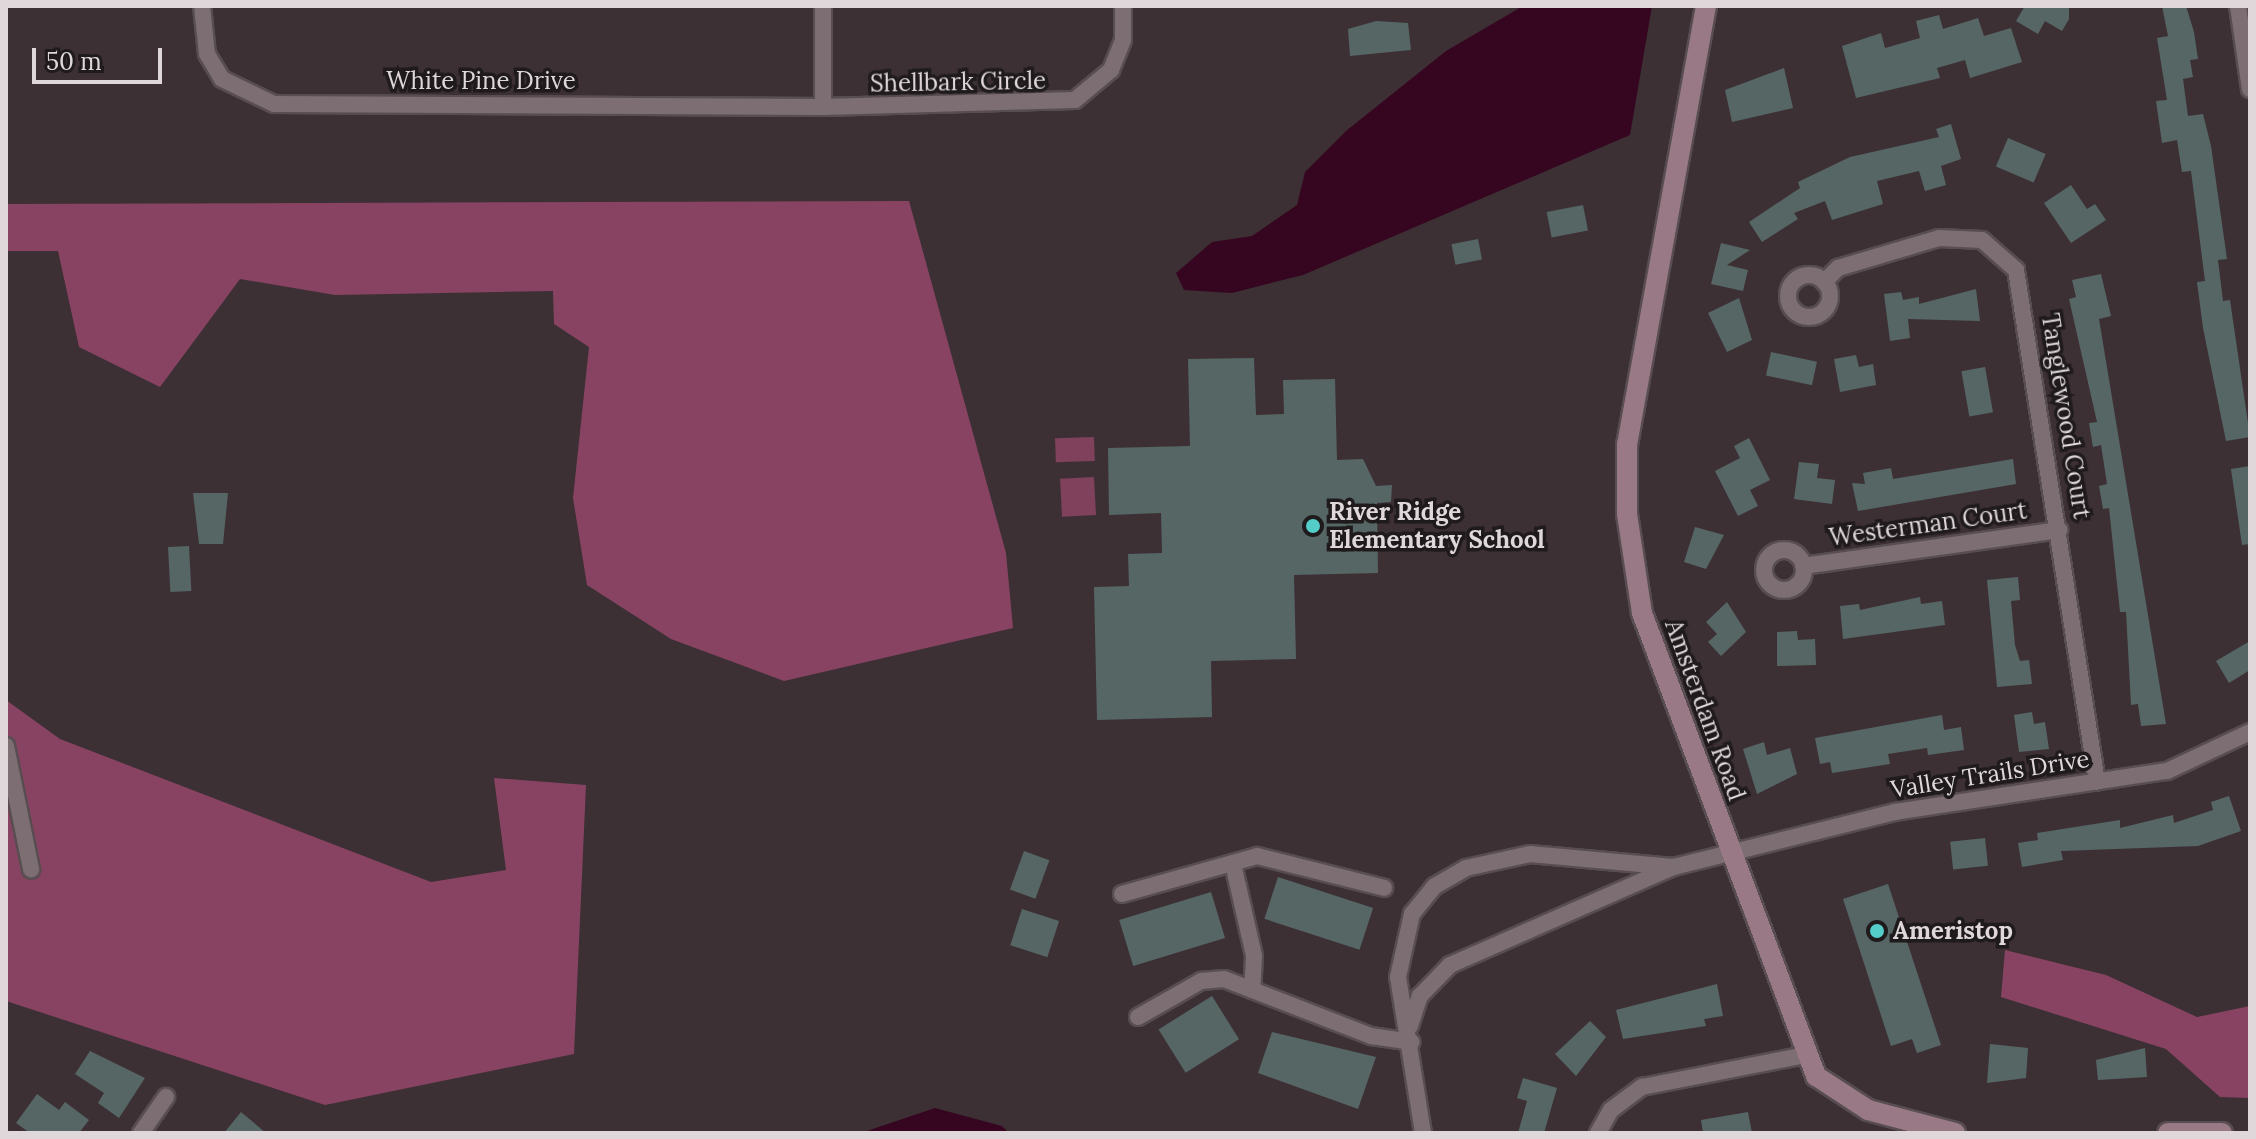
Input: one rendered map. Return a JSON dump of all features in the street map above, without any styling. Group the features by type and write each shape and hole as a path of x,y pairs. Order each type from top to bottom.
{"main road":[{"name":"Amsterdam Road","path":"1706,6 1633,401 1627,499 1635,579 1654,659 1730,849 1805,1055 1837,1095 1955,1133"},
{"path":"2168,1133 2222,1133"}],"street":[{"name":"White Pine Drive","path":"202,6 207,54 222,79 274,104 823,107"},
{"path":"823,6 823,107"},
{"name":"Shellbark Circle","path":"823,107 1075,100 1102,83 1119,55 1123,6"},
{"path":"2238,6 2250,89"},
{"name":"Tanglewood Court","path":"1824,282 1838,268 1939,238 1982,240 2009,261 2021,281 2097,782"},
{"name":"Westerman Court","path":"1803,566 2059,530"},
{"name":"Valley Trails Drive","path":"1411,1034 1420,996 1450,965 1673,867 1730,849 1895,812 2097,782 2192,763 2250,732"},
{"path":"6,746 31,869"},
{"path":"1423,1133 1411,1034 1398,977 1400,945 1412,914 1445,880 1497,858 1530,854 1673,867"},
{"path":"1122,894 1233,864 1285,858 1384,888"},
{"path":"1233,864 1254,956 1252,990"},
{"path":"1138,1017 1201,981 1224,979 1371,1036 1411,1034"},
{"path":"1598,1133 1611,1110 1642,1087 1805,1055"},
{"path":"141,1133 166,1097"}],"shaded area":[{"path":"1523,6 1652,6 1630,135 1303,275 1232,293 1184,290 1176,273 1212,242 1252,236 1297,205 1305,172 1346,131 1446,51"},
{"path":"909,201 1006,553 1013,628 784,681 671,639 587,585 573,498 589,347 554,324 553,291 335,295 240,279 160,387 79,347 58,251 6,251 6,204"},
{"path":"1094,437 1095,461 1056,462 1055,438"},
{"path":"1094,477 1096,515 1062,517 1060,479"},
{"path":"6,700 60,739 431,882 506,870 494,778 586,785 574,1054 325,1105 6,1001"},
{"path":"2005,950 2106,975 2197,1017 2250,1006 2250,1098 2220,1097 2166,1049 2001,997"},
{"path":"935,1108 1002,1126 1009,1133 861,1133"}],"building":[{"path":"2025,6 2069,6 2069,19 2062,31 2045,21 2038,34 2016,21"},
{"path":"2162,6 2186,6 2194,32 2198,59 2190,60 2193,77 2183,79 2188,116 2203,114 2211,146 2227,259 2218,260 2223,301 2230,300 2250,437 2226,441 2197,282 2205,281 2191,171 2182,172 2177,140 2162,143 2156,101 2167,100 2157,38 2168,36"},
{"path":"1939,15 1943,29 1978,18 1984,36 2011,28 2022,62 1970,78 1965,60 1937,68 1940,78 1856,98 1842,46 1881,33 1885,48 1920,38 1916,21"},
{"path":"1376,21 1408,23 1411,50 1350,56 1348,29"},
{"path":"1784,68 1793,108 1732,122 1725,90"},
{"path":"1951,124 1961,159 1941,166 1946,185 1925,191 1919,171 1877,181 1883,204 1832,220 1825,201 1794,213 1798,219 1762,242 1749,222 1800,188 1798,182 1850,157 1939,137 1936,129"},
{"path":"2008,138 2046,154 2034,183 1996,167"},
{"path":"2071,185 2087,209 2095,204 2106,220 2071,243 2044,203"},
{"path":"1583,205 1588,231 1552,238 1547,212"},
{"path":"1478,239 1482,260 1456,265 1451,244"},
{"path":"1721,243 1750,250 1727,265 1748,270 1743,291 1711,284"},
{"path":"2101,274 2111,316 2099,319 2166,724 2141,726 2138,704 2131,705 2126,612 2120,612 2109,508 2103,509 2099,486 2107,484 2101,445 2093,447 2089,423 2097,422 2069,299 2076,297 2072,280"},
{"path":"1976,289 1980,321 1908,319 1910,338 1890,341 1884,294 1901,292 1903,300 1919,297 1919,304"},
{"path":"1739,298 1752,340 1727,352 1708,313"},
{"path":"1771,352 1817,362 1812,385 1766,375"},
{"path":"1856,355 1859,367 1873,364 1876,385 1840,392 1834,359"},
{"name":"River Ridge Elementary School","path":"1254,358 1256,415 1284,414 1283,380 1335,379 1337,460 1363,459 1376,486 1392,485 1391,502 1377,503 1378,573 1294,575 1296,659 1211,661 1212,717 1097,720 1094,587 1129,586 1128,554 1162,553 1161,513 1109,515 1108,448 1190,446 1188,359"},
{"path":"1985,367 1993,412 1969,416 1961,371"},
{"path":"1749,438 1770,480 1750,490 1758,506 1738,516 1715,471 1740,458 1734,446"},
{"path":"2013,459 2016,484 1858,511 1852,483 1865,484 1863,473 1891,468 1893,479"},
{"path":"1799,462 1819,464 1817,478 1835,480 1832,504 1794,499"},
{"path":"2250,466 2250,544 2242,545 2231,469"},
{"path":"193,493 228,493 223,544 199,544"},
{"path":"1695,527 1724,535 1706,569 1684,562"},
{"path":"189,546 191,591 170,592 168,547"},
{"path":"2018,577 2020,600 2011,601 2015,645 2020,661 2029,660 2032,684 1997,687 1987,580"},
{"path":"1920,597 1921,604 1942,601 1945,625 1843,639 1840,606 1859,604 1860,610"},
{"path":"1727,602 1746,632 1721,656 1708,642 1717,634 1706,622"},
{"path":"1797,631 1798,640 1815,639 1816,665 1777,666 1777,632"},
{"path":"2250,641 2250,670 2229,683 2216,661"},
{"path":"2032,712 2034,724 2045,722 2049,749 2019,752 2014,715"},
{"path":"1942,715 1944,730 1961,727 1964,750 1928,755 1927,748 1888,754 1890,764 1832,773 1830,762 1820,764 1815,738"},
{"path":"1764,742 1767,755 1790,748 1797,774 1757,794 1743,749"},
{"path":"2229,796 2241,831 2198,846 2061,851 2063,860 2022,867 2018,843 2038,840 2037,833 2120,820 2120,828 2173,815 2174,823 2213,810 2211,802"},
{"path":"1985,838 1988,866 1953,870 1950,842"},
{"path":"1024,851 1049,860 1035,899 1010,890"},
{"path":"1278,877 1373,908 1360,950 1264,919"},
{"path":"1888,884 1941,1045 1917,1053 1912,1039 1891,1046 1843,899"},
{"path":"1211,892 1225,938 1133,966 1119,920"},
{"path":"1022,909 1059,921 1047,957 1010,945"},
{"path":"1717,984 1723,1016 1704,1019 1706,1026 1623,1039 1616,1010"},
{"path":"1212,996 1239,1039 1186,1073 1159,1029"},
{"path":"1590,1021 1606,1037 1576,1076 1555,1054"},
{"path":"1272,1032 1376,1057 1358,1109 1258,1073"},
{"path":"1990,1044 2028,1048 2026,1078 1987,1083"},
{"path":"2145,1048 2147,1077 2098,1080 2096,1060"},
{"path":"90,1051 145,1078 119,1118 98,1103 104,1093 75,1074"},
{"path":"1523,1078 1557,1088 1544,1133 1518,1133 1527,1101 1517,1098"},
{"path":"37,1094 59,1110 65,1102 89,1120 79,1133 30,1133 16,1123"},
{"path":"241,1112 266,1133 224,1133"},
{"path":"1748,1112 1752,1133 1703,1133 1701,1120"}],"place":[{"name":"River Ridge Elementary School","path":"1313,526"},
{"name":"Ameristop","path":"1877,931"}]}
